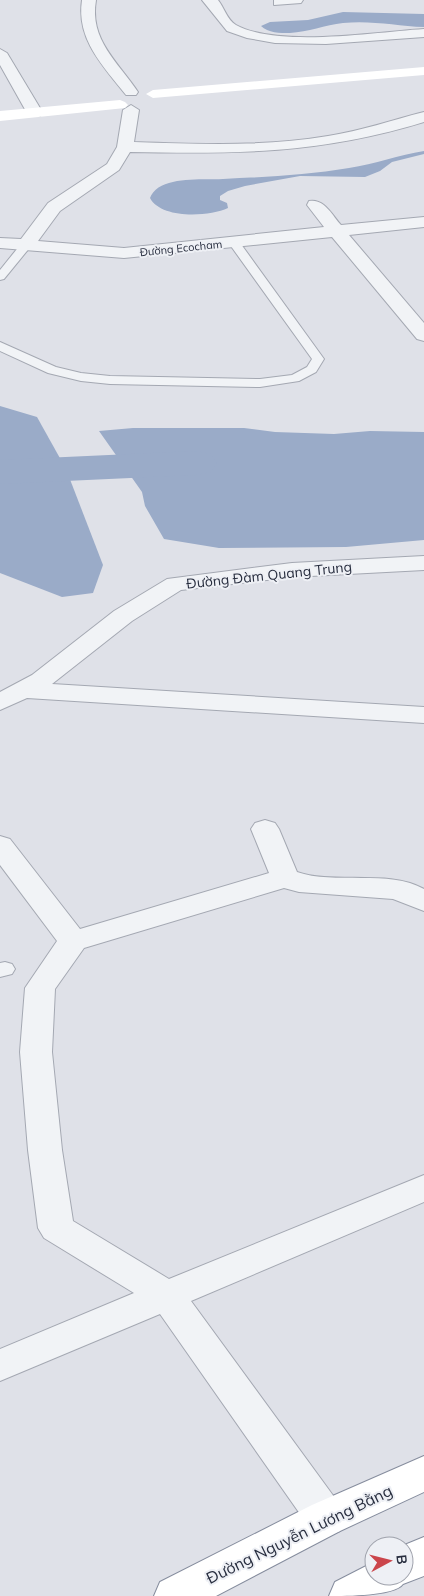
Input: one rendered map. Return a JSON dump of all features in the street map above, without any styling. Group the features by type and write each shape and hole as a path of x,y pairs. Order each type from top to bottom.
{"main road":[{"path":"0,108 33,109 121,105 145,107 156,97 424,71"},
{"path":"121,105 131,92 156,97 424,78"},
{"path":"0,116 33,109"},
{"name":"Đường Nguyễn Lương Bằng","path":"174,1596 326,1518 424,1474"},
{"path":"350,1596 368,1586"}],"street":[{"path":"88,0 85,17 88,31 131,92"},
{"path":"209,0 216,6 221,18 227,25 243,32 270,38 306,40 424,33"},
{"path":"280,2 296,0"},
{"path":"0,53 33,109"},
{"path":"25,246 54,207 113,167 125,147 121,105"},
{"path":"125,147 194,149 298,145 351,136 424,117"},
{"path":"315,205 424,335"},
{"name":"Đường Ecocham","path":"0,243 124,253 424,222"},
{"name":"Đường Đàm Quang Trung","path":"0,702 41,680 123,616 174,584 292,570 424,563"},
{"path":"23,690 424,715"},
{"path":"265,829 285,878"},
{"path":"0,845 73,941"},
{"path":"326,1518 167,1296 56,1228 45,1150 36,1042 40,988 73,941 285,878 299,883 393,890 408,893 424,902"},
{"path":"0,1365 424,1188"}],"lane":[{"path":"0,346 52,370 81,377 110,380 260,383 295,378 312,369 318,358 234,242"},
{"path":"0,277 25,246"}],"water":[{"path":"343,12 424,14 424,27 353,22 297,32 278,33 261,26 270,22 308,20"},
{"path":"424,151 424,154 392,162 380,171 365,177 300,176 245,186 228,191 220,196 220,200 227,203 228,208 209,213 174,213 156,205 150,198 162,185 182,180 318,172 359,166"},
{"path":"0,406 37,417 66,469 103,565 93,593 62,597 0,573"},
{"path":"133,428 244,428 275,432 334,434 370,431 424,432 424,540 346,547 219,548 164,539 145,506 142,492 99,431"}],"waterway":[{"path":"66,469 121,462"},
{"path":"0,472 196,463"}]}
